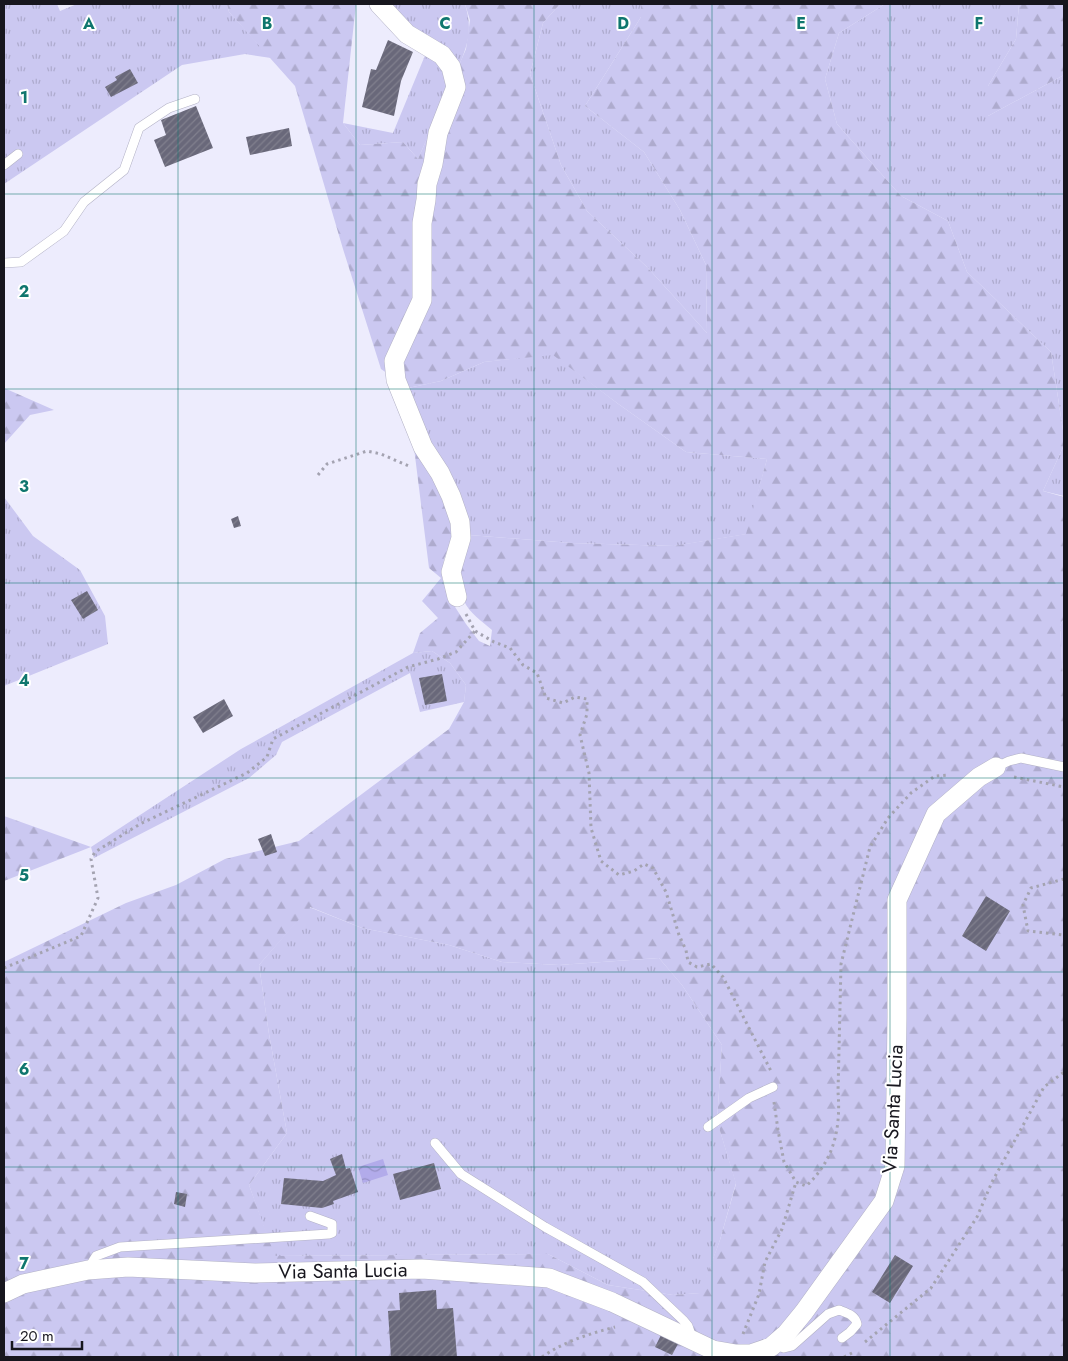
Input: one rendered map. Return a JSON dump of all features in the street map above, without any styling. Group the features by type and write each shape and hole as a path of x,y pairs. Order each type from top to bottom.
{"street":[{"path":"379,4 406,34 442,55 451,68 456,87 438,133 433,164 427,184 422,223 422,300 394,361 396,380 423,447 435,464 451,496 460,522 461,538 451,572 456,597"},
{"name":"Via Santa Lucia","path":"4,1293 23,1284 88,1270 128,1267 254,1273 422,1269 549,1278 612,1302 714,1350 736,1354 751,1354 774,1344 786,1334 804,1312 884,1201 895,1166 897,900 936,814 979,777 996,767"}],"lane":[{"path":"4,262 21,262 64,231 84,202 124,170 140,128 170,108 195,99"},
{"path":"4,166 18,154"},
{"path":"996,767 1020,758 1064,767"},
{"path":"708,1127 749,1098 773,1087"},
{"path":"435,1143 461,1174 545,1227 642,1282 683,1320 688,1326 693,1341"},
{"path":"88,1270 96,1256 120,1247 329,1234 332,1232 332,1224 310,1216"},
{"path":"774,1344 784,1348 792,1346 828,1314 839,1310 850,1314 856,1320 856,1324 850,1332 842,1338"}],"path":[{"path":"318,475 327,464 367,451 381,454 404,466 422,470 435,464"},
{"path":"456,597 475,631 494,642 510,648 523,665 537,672 546,698 563,703 575,697 587,699 587,714 580,735 589,773 591,828 601,861 619,875 634,871 644,864 653,868 666,892 679,935 686,950 688,962 697,967 711,964 723,977 771,1070 784,1162 796,1182 806,1186 817,1176 837,1138 840,1112 838,1092 841,964 870,847 888,818 911,792 935,776 947,774 979,777"},
{"path":"4,968 81,936 98,898 90,859 95,852 140,824 247,774 267,757 273,740 408,667 456,652 475,631"},
{"path":"996,767 1017,778 1064,787"},
{"path":"1064,879 1031,888 1022,905 1028,931 1064,935"},
{"path":"864,1344 931,1288 977,1217 992,1182 1044,1088 1064,1072"},
{"path":"736,1354 759,1294 765,1262 782,1229 796,1182"},
{"path":"542,1357 579,1337 616,1327"},
{"path":"844,1357 856,1350"}],"green space":[{"path":"4,4 57,4 60,11 77,4 227,4 229,12 271,58 245,54 182,65 4,184"},
{"path":"227,4 356,4 343,123 360,145 403,142 418,159 466,49 470,20 465,4 560,4 543,23 530,74 561,165 587,211 648,268 707,333 706,265 680,210 644,152 585,106 641,17 641,4 885,4 839,33 825,79 837,124 901,196 948,221 967,272 1051,352 1064,437 1064,445 1043,491 1064,497 1064,618 1060,626 1064,698 1064,1357 4,1357 4,962 126,903 176,885 225,859 299,841 449,729 464,702 466,685 450,663 432,651 413,653 420,633 438,618 422,601 441,578 429,568 414,448 436,479 451,511 453,536 444,559 442,578 448,596 479,641 490,646 492,630 469,609 461,593 461,568 469,535 571,543 673,546 746,534 767,459 686,452 553,355 484,362 441,381 408,388 381,369 295,86 229,12","holes":["310,907 362,928 449,945 502,962 559,965 659,958 682,985 722,1045 717,1121 736,1184 720,1240 700,1293 673,1295 608,1285 548,1254 275,1256 249,1185 287,1133 259,965"]},
{"path":"390,4 465,4 469,30 464,53 457,70 413,31"},
{"path":"560,4 641,4 641,17 585,106 644,152 680,210 706,265 707,333 648,268 587,211 561,165 530,74 543,23"},
{"path":"885,4 1019,4 1016,39 988,86 988,116 1064,75 1064,437 1051,352 967,272 948,221 901,196 837,124 825,79 839,33"},
{"path":"1019,4 1064,4 1064,75 988,116 985,113 988,86 1016,39"},
{"path":"426,53 435,60 452,82 418,159 403,142 360,145 343,123 393,133"},
{"path":"553,354 686,452 767,459 747,534 674,546 571,543 469,535 408,388 441,381 484,362"},
{"path":"4,388 54,410 30,415 4,444"},
{"path":"1064,445 1064,496 1043,491"},
{"path":"4,497 33,536 80,570 105,616 108,644 4,686"},
{"path":"1064,618 1064,698 1060,626"},
{"path":"432,651 450,663 466,685 464,702 420,712 410,673 282,742 276,755 249,778 94,858 91,847 241,749 413,653"},
{"path":"4,816 91,847 4,881"},
{"path":"309,907 362,928 449,945 502,962 559,965 659,958 682,985 722,1045 717,1121 736,1183 720,1240 701,1293 673,1295 608,1285 548,1254 274,1256 249,1185 287,1133 259,965"}],"water":[{"path":"383,1159 388,1175 363,1183 358,1167"}],"building":[{"path":"388,40 413,52 401,81 394,116 362,107 371,69 376,70"},
{"path":"130,69 138,83 111,97 105,87 117,80 115,77"},
{"path":"196,106 213,148 165,167 154,140 166,135 161,120"},
{"path":"289,128 292,146 250,155 246,137"},
{"path":"238,516 241,526 234,528 231,519"},
{"path":"87,591 98,610 83,619 71,600"},
{"path":"442,674 447,701 425,705 419,678"},
{"path":"224,699 233,716 203,733 193,717"},
{"path":"271,834 277,852 265,856 258,839"},
{"path":"986,896 1010,911 986,951 962,936"},
{"path":"342,1154 346,1169 350,1168 358,1192 333,1201 334,1204 322,1208 281,1204 284,1178 323,1181 336,1175 330,1159"},
{"path":"434,1163 441,1189 400,1200 393,1174"},
{"path":"176,1192 187,1194 185,1207 174,1204"},
{"path":"895,1255 913,1266 890,1303 872,1292"},
{"path":"436,1290 437,1309 453,1308 457,1357 391,1357 388,1311 400,1310 399,1293"},
{"path":"661,1335 678,1344 672,1355 655,1347"}]}
